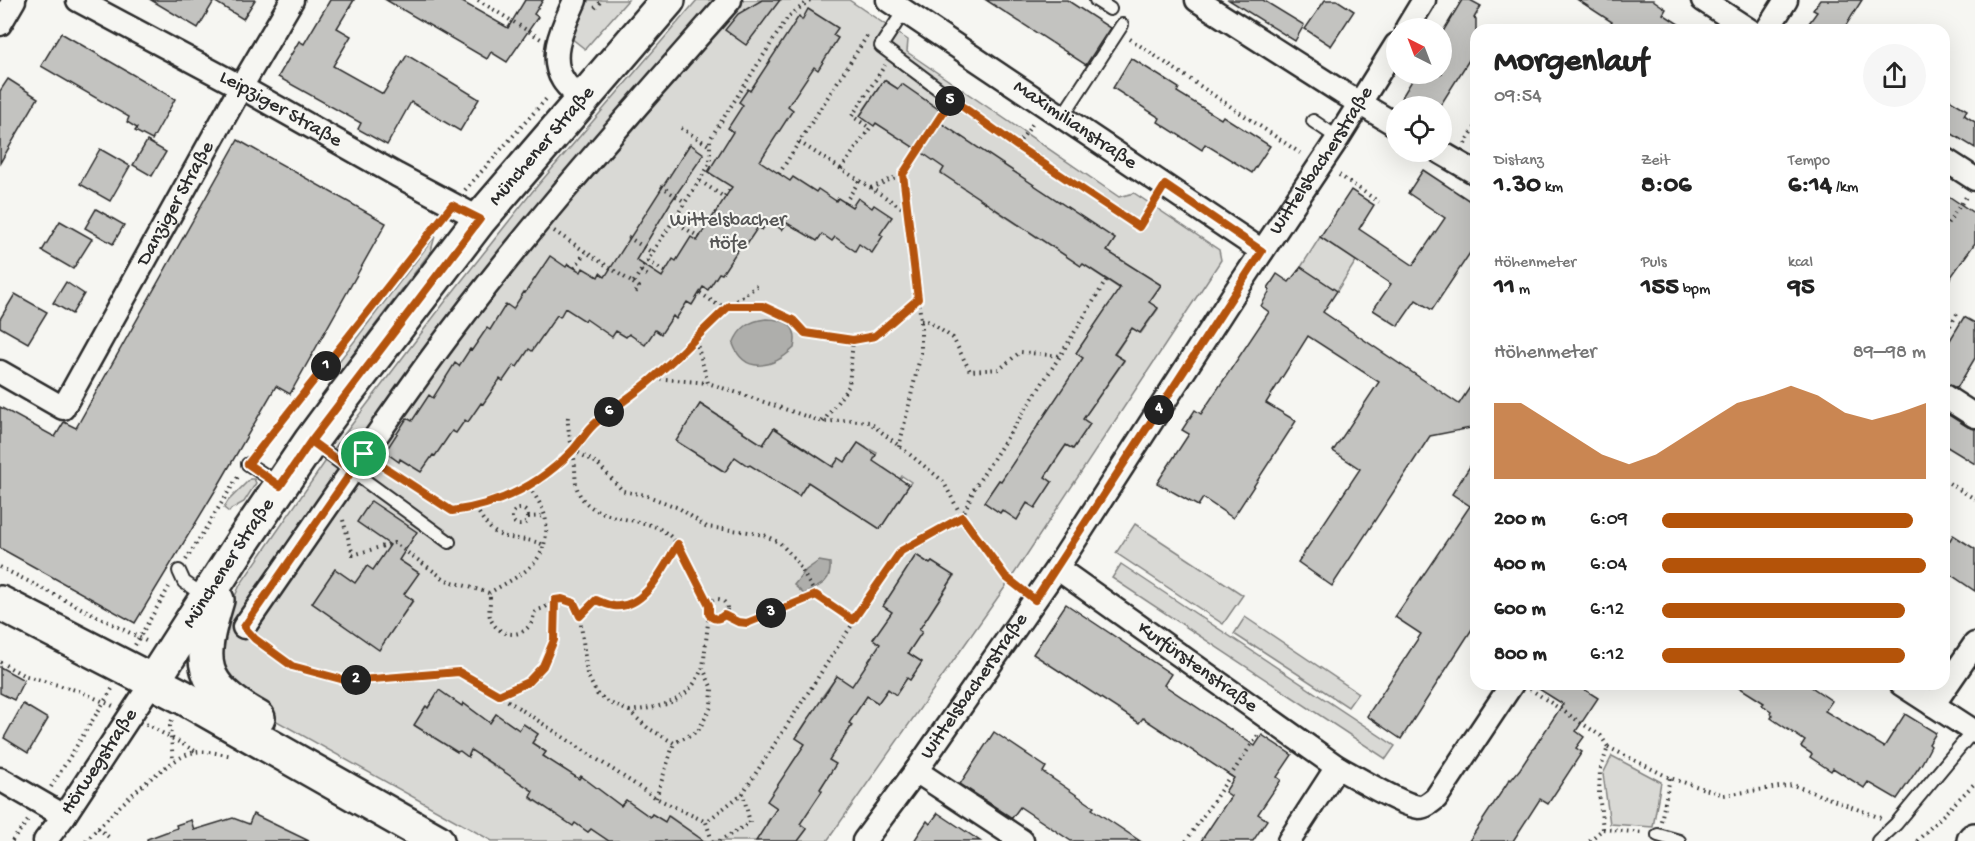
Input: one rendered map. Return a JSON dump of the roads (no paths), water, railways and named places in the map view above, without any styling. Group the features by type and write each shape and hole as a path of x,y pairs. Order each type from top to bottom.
{"main road":[{"name":"Münchener Straße","path":"153,681 229,562 466,212 582,100 668,0"},
{"path":"229,562 207,634 206,664 211,681 234,704 419,809 436,841"},
{"path":"0,603 153,681 265,742 436,841"}],"street":[{"path":"0,24 14,0"},
{"name":"Leipziger Straße","path":"78,0 241,87 466,212"},
{"name":"Danziger Straße","path":"0,372 63,408 290,0"},
{"path":"574,0 557,48 556,65 563,80 582,100"},
{"path":"244,627 432,358 539,221 730,0"},
{"path":"1197,0 1386,119"},
{"path":"1413,18 1424,0"},
{"path":"1703,0 1740,24"},
{"path":"1771,24 1786,0"},
{"name":"Maximilianstraße","path":"896,6 1262,251"},
{"name":"Wittelsbacherstraße","path":"864,841 916,771 1058,568 1386,61"},
{"path":"1452,159 1470,170"},
{"path":"1950,165 1972,186"},
{"path":"1950,400 1975,416"},
{"name":"Kurfürstenstraße","path":"1058,568 1337,767 1416,807 1423,806 1440,793 1508,690"},
{"path":"1950,681 1975,644"},
{"name":"Hörwegstraße","path":"45,841 153,681"},
{"path":"1910,690 1974,731"},
{"path":"1934,705 1944,690"},
{"path":"1289,841 1337,767"},
{"path":"916,771 1017,840"},
{"path":"0,779 64,816"}],"lane":[{"path":"1096,0 1110,9"},
{"path":"896,6 881,46 952,99"},
{"path":"1062,117 1122,25"},
{"path":"1313,121 1338,138"},
{"path":"311,441 358,462 449,542"},
{"path":"248,464 280,486"},
{"path":"179,572 184,582 207,598"},
{"path":"1878,841 1896,824 1974,731"},
{"path":"1658,835 1679,841"}],"park label":[{"name":"Wittelsbacher Höfe","path":"728,232"}]}
